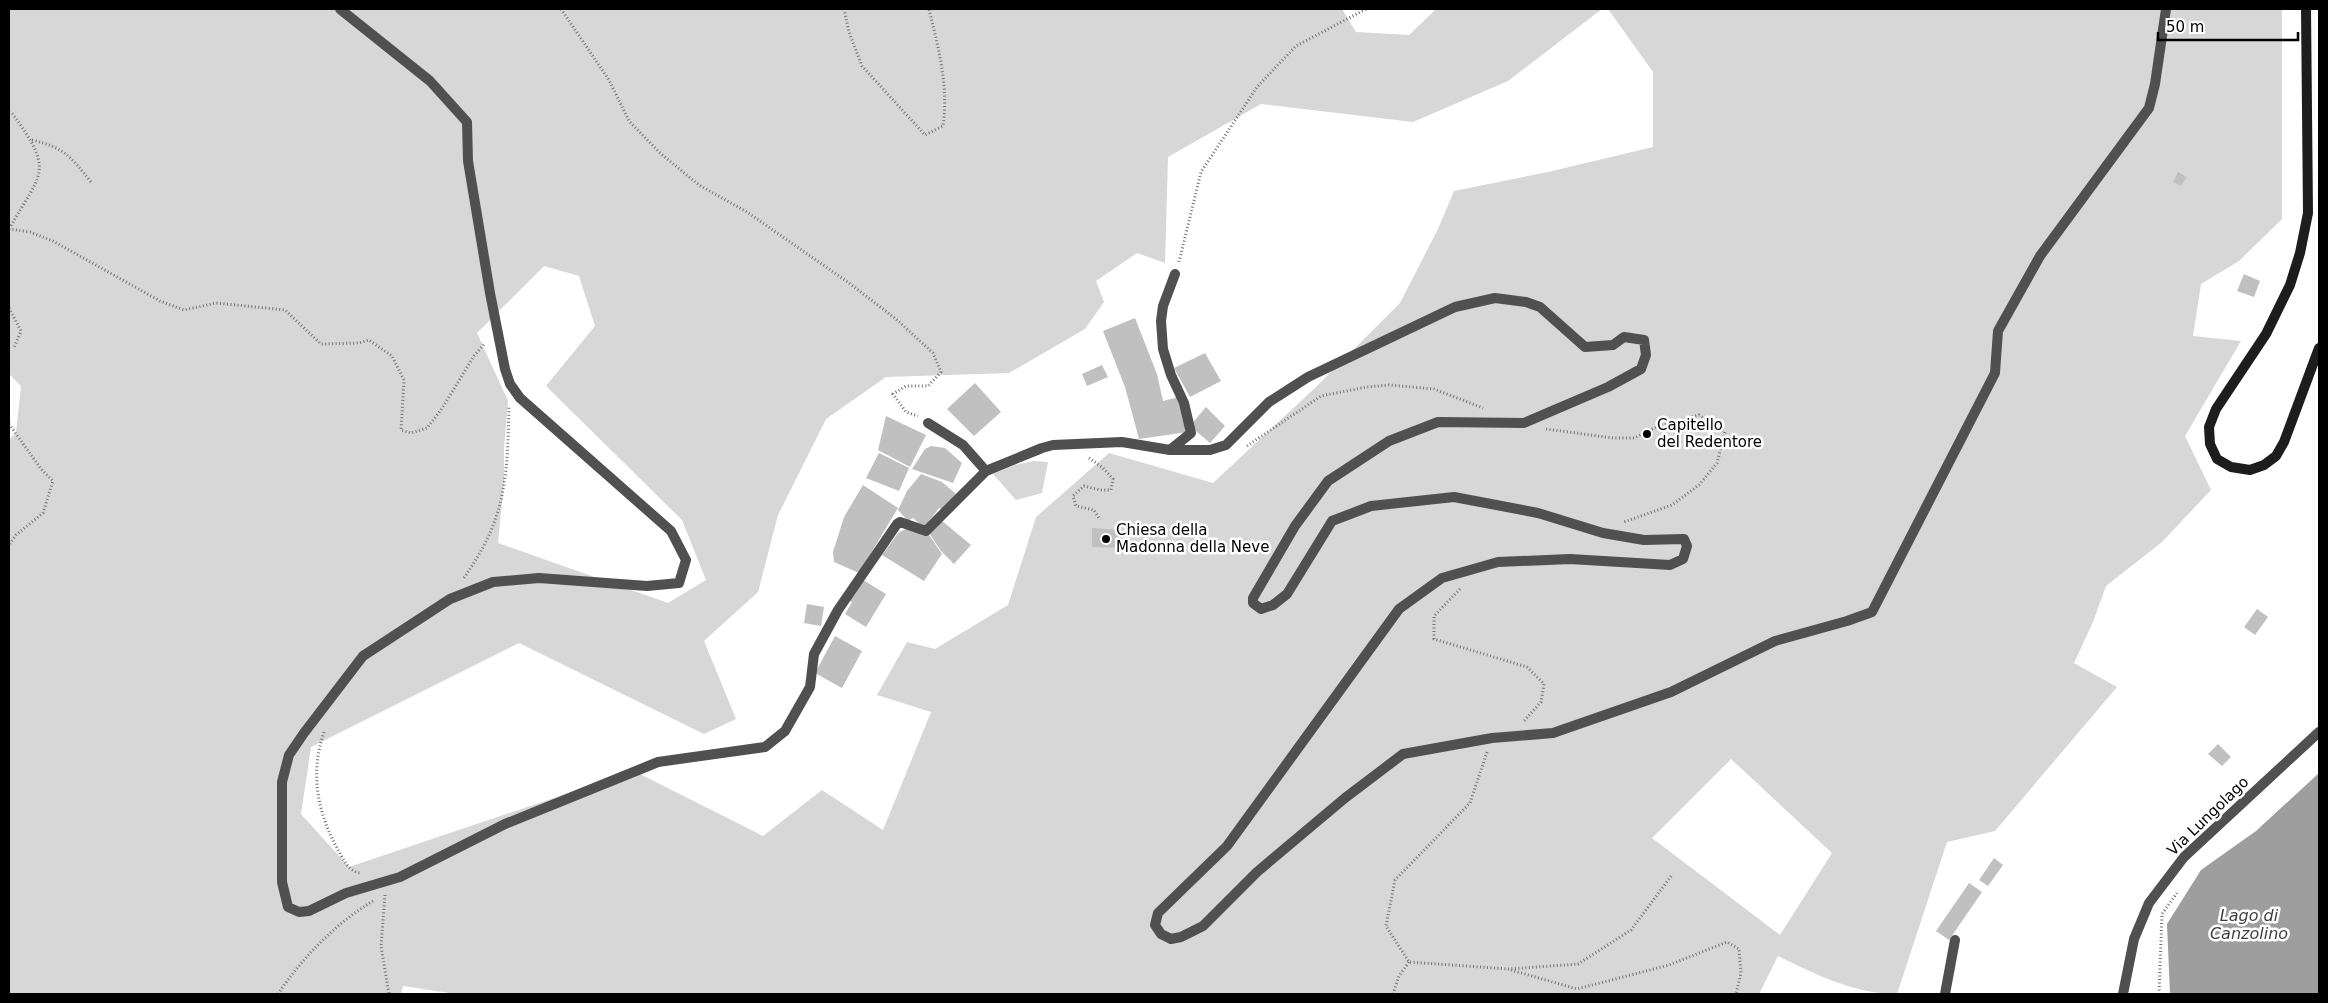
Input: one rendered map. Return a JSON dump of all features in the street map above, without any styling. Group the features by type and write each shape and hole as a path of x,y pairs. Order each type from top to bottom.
{"main road":[{"path":"2306,9 2308,213 2300,253 2290,285 2266,334 2216,409 2209,426 2210,444 2217,459 2232,467 2250,470 2264,465 2276,456 2284,442 2319,348"}],"street":[{"path":"340,9 430,81 468,122 468,161 497,329 510,384 520,398 671,531 686,560 679,583 647,586 539,578 493,582 450,599 363,656 304,732 289,755 282,782 282,882 288,907 299,912 309,911 346,893 400,877 505,824 658,762 765,747 785,731 810,687 814,654 838,610 897,524 900,522 926,531 986,471 1053,445 1122,442 1170,450 1210,450 1226,445 1269,402 1308,377 1455,307 1495,298 1526,302 1540,307 1585,347 1613,344 1624,337 1644,340 1646,355 1641,369 1608,387 1524,423 1438,422 1389,441 1328,481 1295,526 1253,598 1252,603 1261,609 1273,606 1287,594 1332,521 1371,506 1454,497 1538,513 1603,533 1644,540 1684,538 1687,546 1686,553 1682,559 1670,565 1570,559 1498,562 1442,578 1399,609 1227,846 1158,913 1155,926 1161,934 1171,939 1181,937 1203,926 1257,872 1345,798 1403,754 1492,738 1553,733 1671,692 1775,641 1872,612 1996,373 1998,331 2040,256 2148,108 2155,84 2166,9"},
{"path":"1170,450 1191,434 1184,403 1171,375 1163,349 1161,321 1163,306 1175,274"},
{"path":"928,423 963,445 986,471"},
{"name":"Via Lungolago","path":"2123,994 2134,939 2149,903 2178,864 2319,732"},
{"path":"1945,994 1955,940"}],"path":[{"path":"561,9 609,80 629,121 660,153 699,185 747,212 849,283 896,319 933,353 941,372 928,386 906,386 893,394 906,412 920,416 928,423"},
{"path":"844,9 849,32 862,66 925,135 943,126 946,109 939,49 929,9"},
{"path":"1175,274 1201,172 1258,87 1296,46 1366,9"},
{"path":"9,112 12,113 31,140 40,162 38,182 9,229 30,232 53,241 160,301 184,310 216,303 285,310 321,344 359,343 369,340 392,356 404,380 401,430 411,433 427,428 441,410 474,356 497,329"},
{"path":"31,140 54,145 74,161 91,182"},
{"path":"9,308 21,331 14,348"},
{"path":"450,599 478,557 495,520 508,457 510,384"},
{"path":"1241,451 1321,396 1367,387 1390,385 1434,389 1488,409"},
{"path":"1524,423 1571,433 1613,438 1634,438 1661,425 1699,415 1725,432 1717,463 1699,484 1672,505 1618,524 1603,533"},
{"path":"9,424 41,469 53,481 43,513 16,535 9,545"},
{"path":"1085,457 1092,459 1113,479 1111,490 1100,490 1084,486 1073,496 1076,506 1094,510 1100,520"},
{"path":"1461,587 1454,592 1434,616 1434,639 1528,666 1544,684 1541,702 1523,722"},
{"path":"327,727 317,759 316,781 318,802 324,821 345,862 354,872 367,875"},
{"path":"1409,962 1386,926 1395,880 1470,803 1492,738"},
{"path":"1409,962 1508,969 1578,964 1631,930 1672,875"},
{"path":"278,994 329,932 352,914 385,894 400,877"},
{"path":"2159,994 2162,914 2182,886"},
{"path":"385,894 381,946 389,994"},
{"path":"1508,969 1577,990 1669,966 1727,942 1740,949 1741,973 1736,994"},
{"path":"1393,994 1399,976 1409,962"}],"shaded area":[{"path":"9,9 1342,9 1356,32 1409,35 1436,9 1602,9 1508,81 1413,122 1261,104 1168,157 1165,263 1137,253 1096,281 1104,302 1085,329 1009,373 886,377 826,419 778,515 758,592 704,641 736,719 704,734 519,643 311,747 301,814 349,867 634,771 763,836 822,790 883,830 931,712 877,695 907,642 935,649 1008,605 1036,517 1109,453 1213,483 1316,387 1400,303 1438,229 1454,191 1548,172 1653,147 1653,72 1608,9 2282,9 2282,219 2239,261 2201,284 2193,336 2241,341 2185,436 2211,490 2162,542 2106,586 2093,622 2074,663 2117,687 1995,831 1947,842 1897,994 1865,991 1850,987 1778,956 1759,994 456,994 403,986 401,994 9,994 9,439 16,433 21,386 9,374","holes":["544,266 579,276 595,326 546,386 682,520 706,580 668,603 498,543 504,482 504,449 508,401 477,333","1731,759 1832,853 1780,935 1652,838"]},
{"path":"1034,461 1048,462 1042,493 1016,500 993,474 1015,465"}],"water":[{"name":"Lago di Canzolino","path":"2319,773 2319,994 2170,994 2167,924 2201,870 2256,831"}],"building":[{"path":"2178,172 2187,177 2181,186 2173,182"},
{"path":"2244,274 2260,281 2254,297 2237,291"},
{"path":"1135,318 1157,374 1163,401 1179,397 1188,432 1139,439 1125,387 1103,331"},
{"path":"1205,353 1221,381 1190,397 1174,368"},
{"path":"1102,365 1108,377 1087,386 1082,374"},
{"path":"975,383 1001,412 974,436 947,409"},
{"path":"1206,407 1225,426 1210,443 1190,426"},
{"path":"886,416 926,435 910,467 878,450"},
{"path":"931,446 945,448 962,463 953,483 912,469 925,449"},
{"path":"879,453 909,468 899,491 866,478"},
{"path":"921,474 942,482 956,494 943,510 939,508 924,528 913,518 908,521 898,510 907,491"},
{"path":"863,485 898,508 859,573 834,562 833,552 844,517"},
{"path":"941,520 971,545 954,564 941,551 929,533"},
{"path":"909,528 929,535 942,554 924,581 882,555 899,532"},
{"name":"Chiesa della Madonna della Neve","path":"1092,528 1120,530 1119,548 1092,547"},
{"path":"863,580 886,594 866,627 845,614 852,602 850,601"},
{"path":"807,604 824,607 821,626 804,623"},
{"path":"2257,609 2268,617 2255,635 2244,627"},
{"path":"835,636 862,651 842,688 815,673"},
{"path":"2218,744 2231,757 2222,766 2208,754"},
{"path":"1994,858 2003,865 1988,886 1979,880"},
{"path":"1969,883 1982,892 1949,940 1936,931"}],"place":[{"name":"Capitello del Redentore","path":"1647,434"},
{"name":"Chiesa della Madonna della Neve","path":"1106,539"}]}
